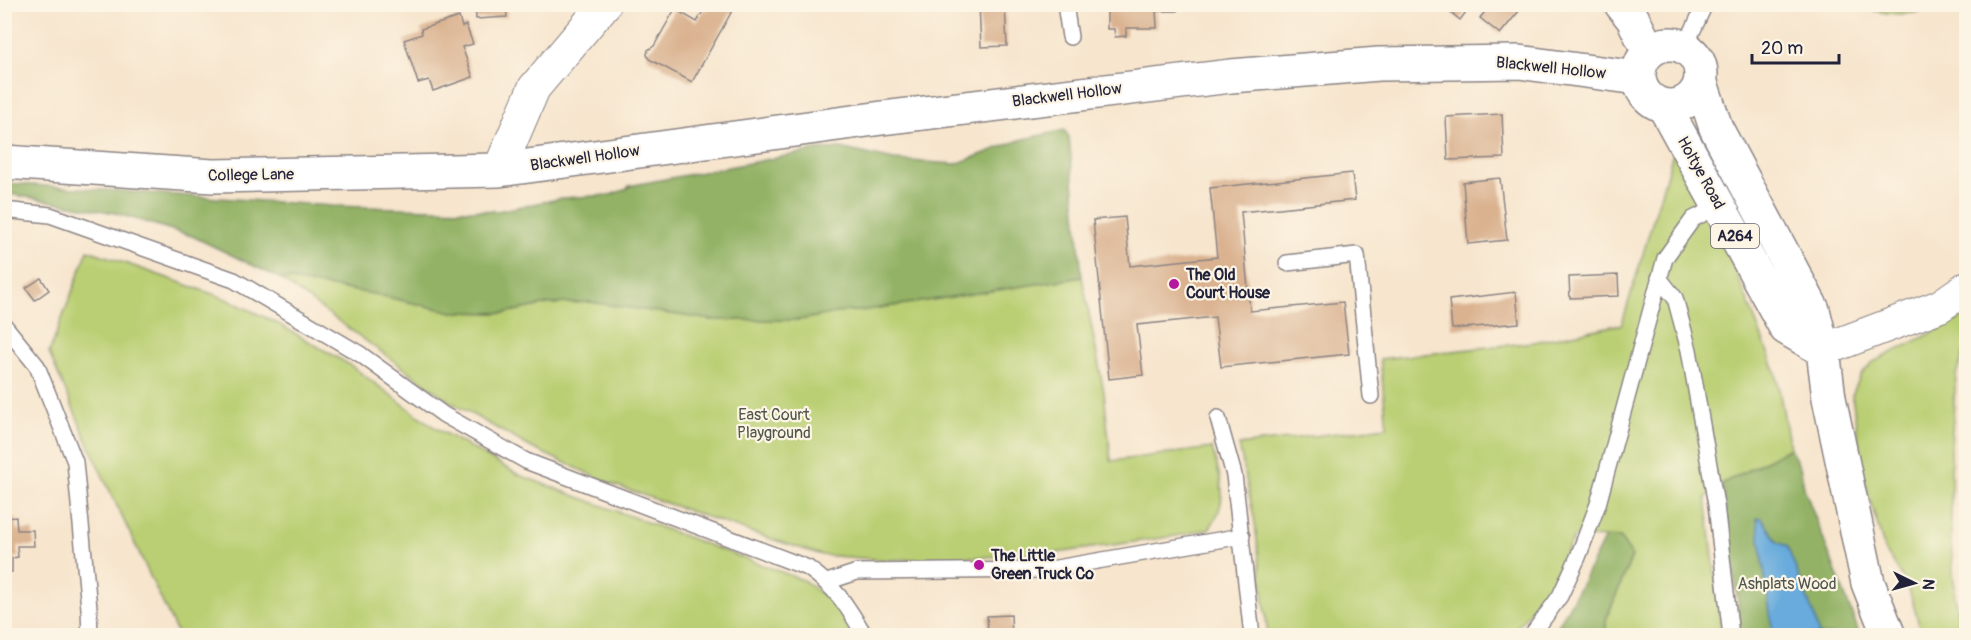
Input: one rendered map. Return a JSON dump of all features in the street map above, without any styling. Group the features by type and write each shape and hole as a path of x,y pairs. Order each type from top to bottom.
{"main road":[{"path":"1621,4 1633,19 1643,65 1641,88 1646,96 1654,103 1664,106 1683,104 1697,91 1701,83 1699,63 1694,54 1676,44 1657,46 1643,65"},
{"name":"Blackwell Hollow","path":"499,170 882,118 1232,76 1368,65 1519,62 1643,65"},
{"name":"Holtye Road","path":"1701,83 1716,128 1726,182 1786,328 1824,350"},
{"name":"Holtye Road","path":"1664,106 1726,182 1761,212 1813,310 1824,350 1828,398 1868,583 1889,636"},
{"name":"College Lane","path":"4,162 213,176 499,170"}],"street":[{"path":"499,170 534,88 605,4"},
{"path":"1824,350 1940,306 1966,288"}],"lane":[{"path":"1065,4 1070,37"},
{"path":"1685,48 1705,4"},
{"path":"1531,636 1560,596 1598,504 1617,442 1665,258 1693,219 1726,182 1761,212"},
{"path":"4,210 50,215 234,280 360,354 444,415 526,461 808,568 827,582 842,598 865,636"},
{"path":"1287,263 1357,255 1371,396"},
{"path":"1659,278 1675,298 1689,350 1716,505 1731,636"},
{"path":"4,325 37,366 75,462 90,636"},
{"path":"1218,418 1234,475 1252,636"},
{"path":"827,582 857,572 1045,570 1242,536"}],"green space":[{"path":"1858,5 1939,5 1919,12 1899,14"},
{"path":"1064,130 1069,137 1082,277 860,311 846,311 799,320 712,320 590,302 548,304 504,313 453,312 374,294 279,278 192,236 115,213 5,193 5,183 333,206 498,211 563,198 610,195 627,189 629,186 817,150 840,148 894,160 956,164 1020,140"},
{"path":"1674,150 1708,203 1776,373 1790,448 1722,484 1706,497 1722,635 1606,635 1606,620 1632,556 1620,538 1574,537 1548,591 1510,635 1268,636 1255,522 1239,445 1387,427 1380,359 1534,342 1622,324"},
{"path":"88,250 224,298 275,322 350,365 434,427 519,475 803,580 835,604 852,635 178,635 100,470 49,353"},
{"name":"East Court Playground","path":"1082,277 1104,392 1111,461 1212,448 1222,490 1222,500 1216,519 1209,529 1176,536 1042,555 885,560 822,555 768,538 614,485 532,448 452,403 279,278 374,294 453,312 504,313 548,304 590,302 712,320 799,320 846,311 860,311"},
{"path":"1966,316 1966,346 1956,375 1951,445 1951,542 1960,635 1920,635 1908,586 1885,550 1864,480 1852,395 1861,375 1873,362"},
{"name":"Ashplats Wood","path":"1790,448 1801,470 1804,488 1860,635 1740,635 1738,603 1722,484"},
{"path":"1605,537 1620,538 1632,556 1606,620 1606,635 1553,635 1584,579"}],"water":[{"path":"1757,518 1762,518 1777,542 1787,546 1815,618 1819,635 1773,635"}],"building":[{"path":"475,4 506,4 507,17 476,19"},
{"path":"710,4 721,4 732,11 692,82 649,59 648,50 654,46 675,9 697,22 704,9 706,10"},
{"path":"979,4 1005,4 1007,46 981,47"},
{"path":"1107,4 1176,4 1177,11 1156,11 1157,28 1126,28 1126,36 1115,37 1114,29 1107,29"},
{"path":"1441,4 1472,4 1460,20"},
{"path":"1491,4 1511,4 1519,11 1500,34 1480,18"},
{"path":"459,17 462,27 466,25 473,44 462,47 473,77 433,91 429,80 418,83 404,40 422,34 421,29"},
{"path":"1502,114 1504,158 1448,160 1446,117"},
{"name":"The Old Court House","path":"1352,173 1355,200 1241,212 1250,311 1343,302 1349,354 1221,367 1215,317 1137,325 1143,375 1109,379 1093,220 1125,217 1130,266 1217,257 1210,188"},
{"path":"1500,178 1507,240 1468,244 1463,182"},
{"path":"1618,275 1619,296 1570,298 1569,277"},
{"path":"41,278 49,290 35,300 26,288"},
{"path":"1516,292 1519,323 1452,329 1449,300"},
{"path":"16,517 17,530 33,530 34,546 17,546 18,557 12,558 12,572 4,572 4,518"},
{"path":"1011,615 1012,636 988,636 987,616"}],"place":[{"name":"The Old Court House","path":"1174,284"},
{"name":"The Little Green Truck Co","path":"979,565"}]}
